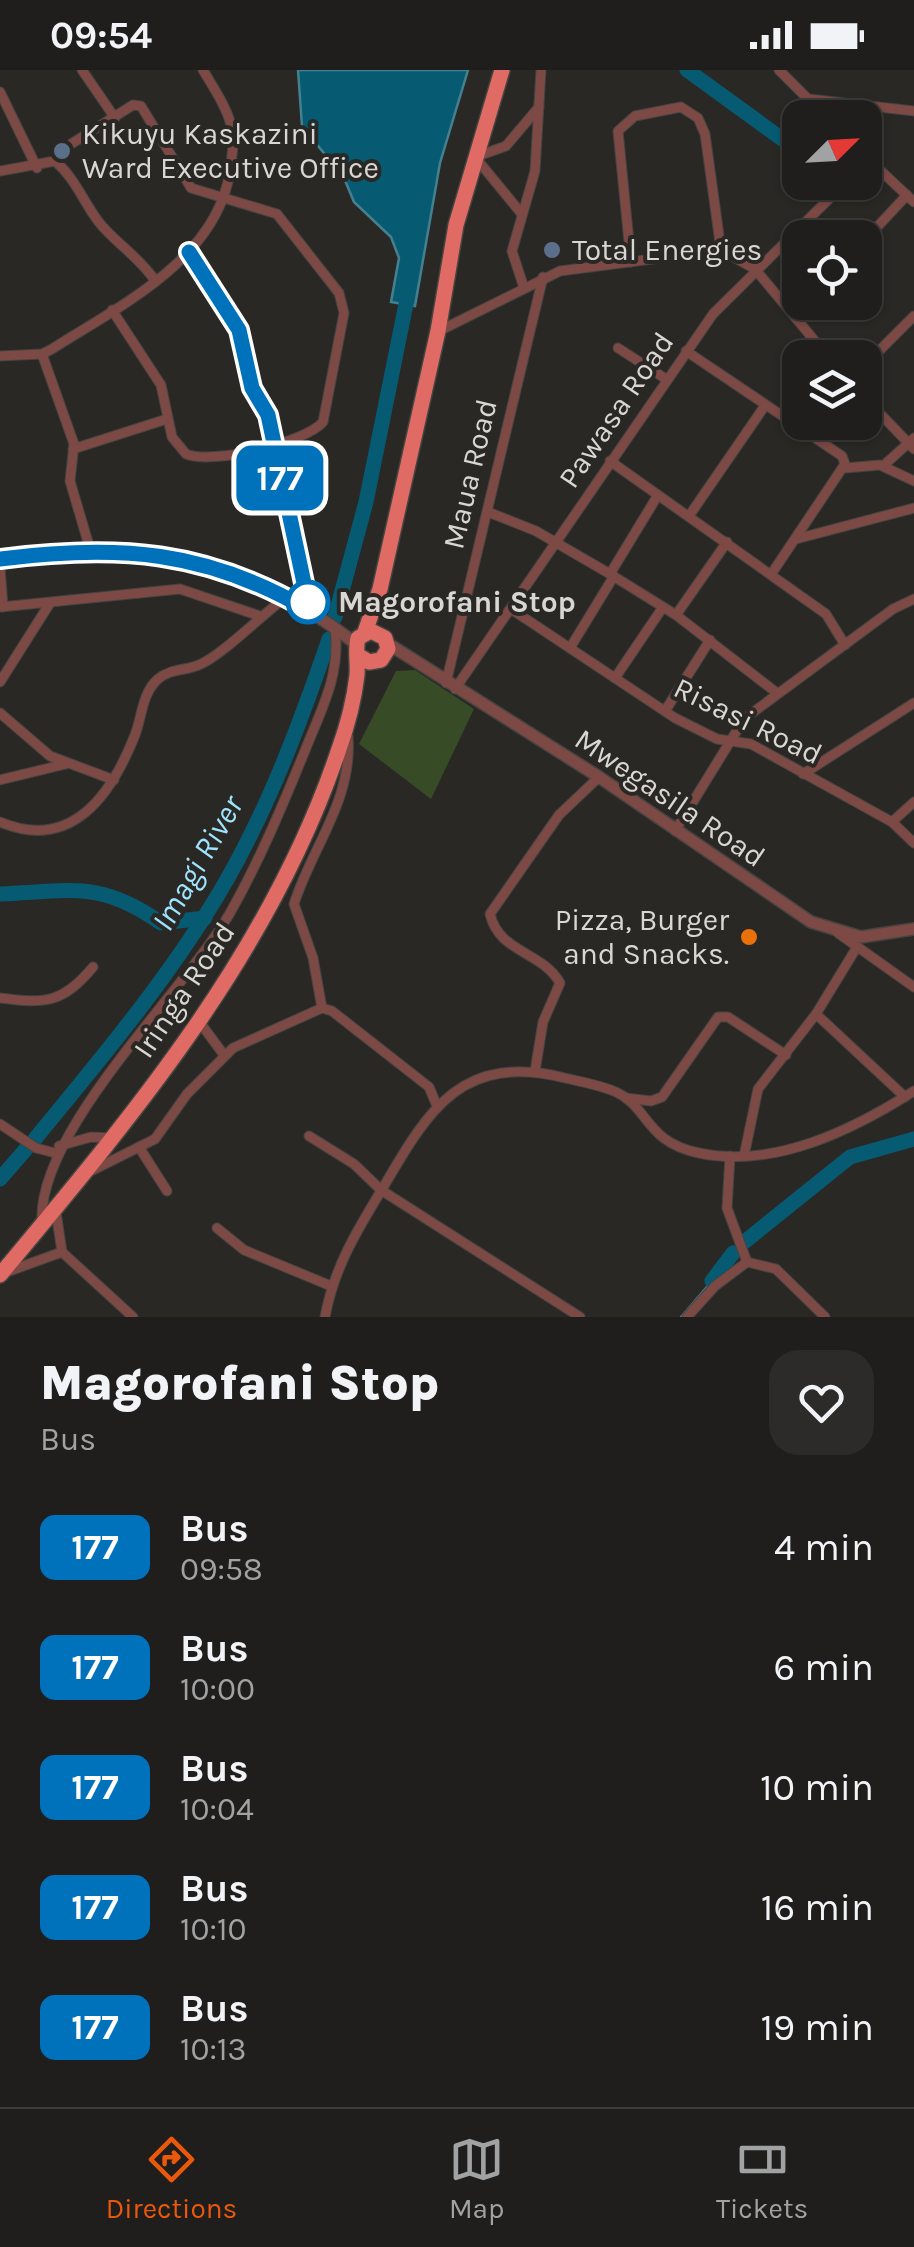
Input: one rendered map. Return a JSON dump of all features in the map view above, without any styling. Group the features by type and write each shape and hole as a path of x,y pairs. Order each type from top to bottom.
{"highway":[{"path":"354,701 361,642 380,589 438,331 456,225 502,70"},
{"path":"354,701 386,640 380,589"},
{"path":"361,642 386,640"},
{"path":"361,642 378,661"},
{"name":"Iringa Road","path":"0,1274 84,1174 200,1024 276,895 354,701"}],"street":[{"path":"82,70 115,118"},
{"path":"0,356 42,354 154,279 189,252 211,227 226,197 234,138 227,114 204,70"},
{"path":"779,70 809,99 914,111"},
{"path":"524,288 512,257 535,171 543,72"},
{"path":"0,92 38,168"},
{"path":"521,214 475,157 506,146 542,101"},
{"path":"0,171 38,168 55,162 71,144 133,105 141,106 191,188 278,214 342,302 323,422 310,433 273,445 195,458 177,446 161,386 112,310"},
{"path":"631,262 618,131 635,116 681,107 698,118 705,134 721,250"},
{"path":"55,162 80,190 96,219 137,256 154,279"},
{"path":"882,174 910,199 882,225"},
{"name":"Pawasa Road","path":"451,686 557,545 712,314 827,200"},
{"path":"438,331 543,277 721,250 755,269 782,301"},
{"path":"189,252 239,330 252,388 268,415 310,611"},
{"name":"Maua Road","path":"451,686 543,277"},
{"path":"882,349 914,316"},
{"path":"798,320 814,340"},
{"path":"618,348 666,379"},
{"path":"686,350 764,407 842,456 845,468 772,573"},
{"path":"42,354 74,449 70,481 90,549"},
{"path":"688,516 764,407"},
{"path":"882,414 912,443 882,466"},
{"path":"74,449 167,419"},
{"path":"610,461 826,614 845,644"},
{"path":"845,468 882,466 914,481"},
{"path":"570,648 658,495"},
{"path":"796,539 914,508"},
{"path":"488,512 536,531 676,615 777,693"},
{"path":"676,615 726,542"},
{"path":"0,559 90,549 198,561 257,581 361,642"},
{"path":"0,567 1,607 180,588 260,616"},
{"path":"0,822 28,833 60,827 91,809 114,780 136,733 147,694 159,678 210,659 286,597"},
{"path":"675,831 748,714 911,601 914,614"},
{"path":"0,682 50,603"},
{"path":"615,678 663,607"},
{"name":"Risasi Road","path":"511,609 664,711 706,734 751,744 892,822 914,842"},
{"path":"42,1224 57,1149 229,915 282,806 336,672 334,627"},
{"name":"Mwegasila Road","path":"386,640 410,661 599,777 811,922 861,938 914,929"},
{"path":"664,711 710,640"},
{"path":"378,661 410,661"},
{"path":"804,774 914,703"},
{"path":"0,712 28,740 66,764 114,780"},
{"path":"322,1008 313,958 294,904 333,819 346,774 347,724"},
{"path":"0,780 66,764"},
{"path":"535,1071 543,1022 560,983 550,970 505,943 493,928 490,914 559,815 599,777"},
{"path":"892,822 914,802"},
{"path":"836,932 914,987"},
{"path":"744,1156 754,1097 816,1014 857,947"},
{"path":"0,998 45,1002 65,996 93,966"},
{"path":"84,1174 138,1148 168,1126 187,1094 224,1056 322,1008 332,1011 429,1087 437,1106"},
{"path":"626,1098 648,1127 669,1144 744,1156 816,1140 910,1094 816,1014"},
{"path":"325,1317 331,1286 350,1240 418,1126 437,1106 481,1075 535,1071 651,1102 662,1097 718,1017 728,1018 786,1054"},
{"path":"200,1024 224,1056"},
{"path":"0,1124 36,1148 57,1149 91,1137 112,1138"},
{"path":"310,1136 354,1164 381,1190 580,1317"},
{"path":"138,1148 167,1191"},
{"path":"730,1156 727,1208 747,1262"},
{"path":"56,1208 62,1252 133,1317"},
{"path":"217,1228 244,1250 331,1286"},
{"path":"0,1274 62,1252"},
{"path":"687,1317 716,1286 747,1262"},
{"path":"747,1262 776,1269 825,1317"}],"green space":[{"path":"415,670 474,709 431,799 359,744 396,671"}],"water":[{"path":"298,70 468,70 440,163 415,306 391,302 399,258 391,237 354,202 344,178 302,126"}],"waterway":[{"path":"687,70 782,139"},
{"name":"Imagi River","path":"335,617 366,502 406,304"},
{"name":"Imagi River","path":"35,1139 144,1004 223,886 275,783 329,639"},
{"path":"0,894 84,891 120,900 161,923 205,918"},
{"path":"743,1243 850,1157 914,1139"},
{"name":"Imagi River","path":"0,1179 26,1149"},
{"path":"712,1281 733,1253"},
{"path":"681,1317 712,1281"}],"bus line":[{"name":"177","path":"0,559 90,549 198,561 257,581 310,611 268,415 252,388 243,340 189,252"}],"place":[{"name":"Kikuyu Kaskazini Ward Executive Office","path":"62,151"},
{"name":"Total Energies","path":"552,250"},
{"name":"Magorofani Stop","path":"308,602"},
{"name":"Pizza, Burger and Snacks.","path":"749,937"}]}
